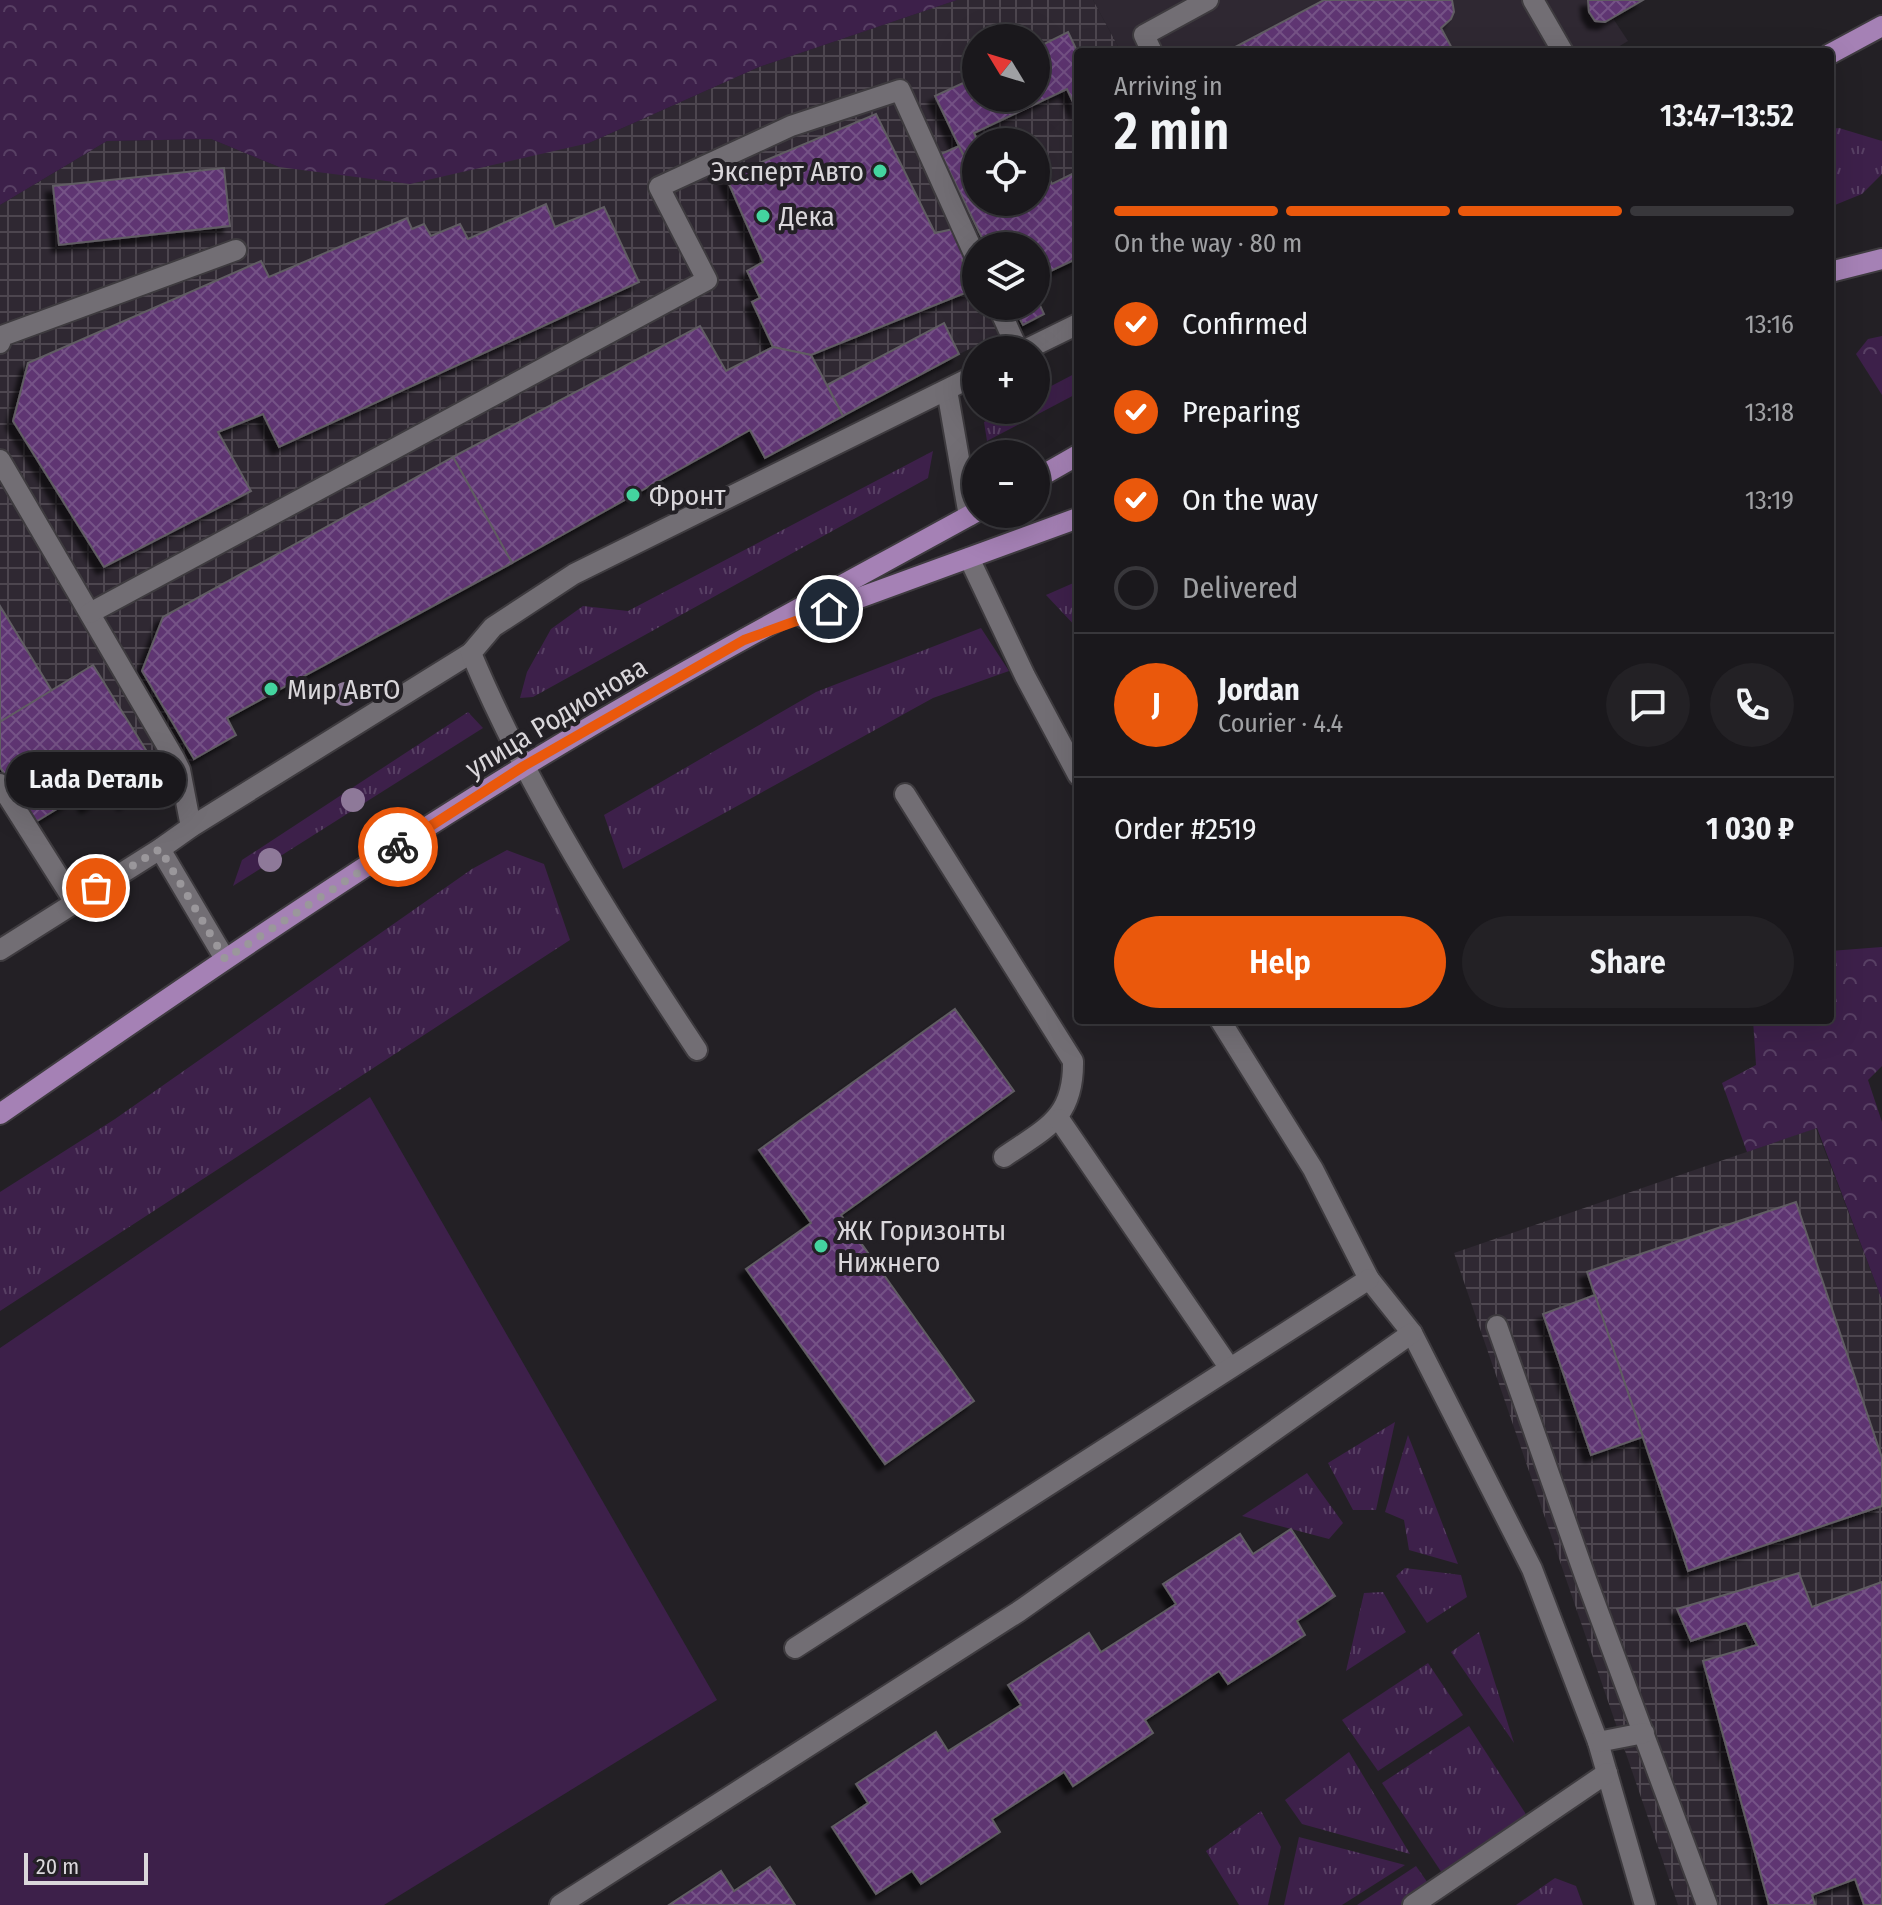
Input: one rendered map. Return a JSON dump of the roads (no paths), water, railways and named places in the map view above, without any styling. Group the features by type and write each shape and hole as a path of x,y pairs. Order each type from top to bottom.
{"main road":[{"path":"1834,52 1882,26"},
{"path":"1834,271 1882,259"},
{"path":"1050,471 1074,457"},
{"name":"улица Родионова","path":"744,640 1074,519"},
{"name":"улица Родионова","path":"0,1114 225,959 524,766 962,520"}],"lane":[{"path":"1150,48 1144,35 1208,0"},
{"path":"1533,0 1561,48"},
{"path":"90,613 707,280 659,187 791,126 900,90 964,232"},
{"path":"0,343 2,336 236,250"},
{"path":"1050,338 1074,326"},
{"path":"0,950 471,653 493,627 574,574 962,382"},
{"path":"947,390 962,462"},
{"path":"0,460 180,770 191,827"},
{"path":"969,558 1025,676 1074,768"},
{"path":"471,653 524,766 638,961 697,1050"},
{"path":"0,784 74,901"},
{"path":"905,794 1073,1061 1074,1084 1059,1119 1004,1157"},
{"path":"160,849 225,959"},
{"path":"1222,1024 1313,1169 1369,1279 1412,1333 1532,1569 1598,1742 1645,1905"},
{"path":"1059,1119 1229,1367"},
{"path":"795,1648 1369,1279"},
{"path":"1497,1326 1586,1579 1707,1905"},
{"path":"560,1905 1018,1612 1412,1333"},
{"path":"1598,1742 1644,1733"},
{"path":"1413,1905 1607,1773"}],"place":[{"name":"Эксперт Авто","path":"880,171"},
{"name":"Дека","path":"763,216"},
{"name":"Фронт","path":"633,495"},
{"name":"Мир АвтО","path":"271,689"},
{"name":"Lada Dеталь","path":"96,888"},
{"name":"ЖК Горизонты Нижнего","path":"821,1246"}]}
